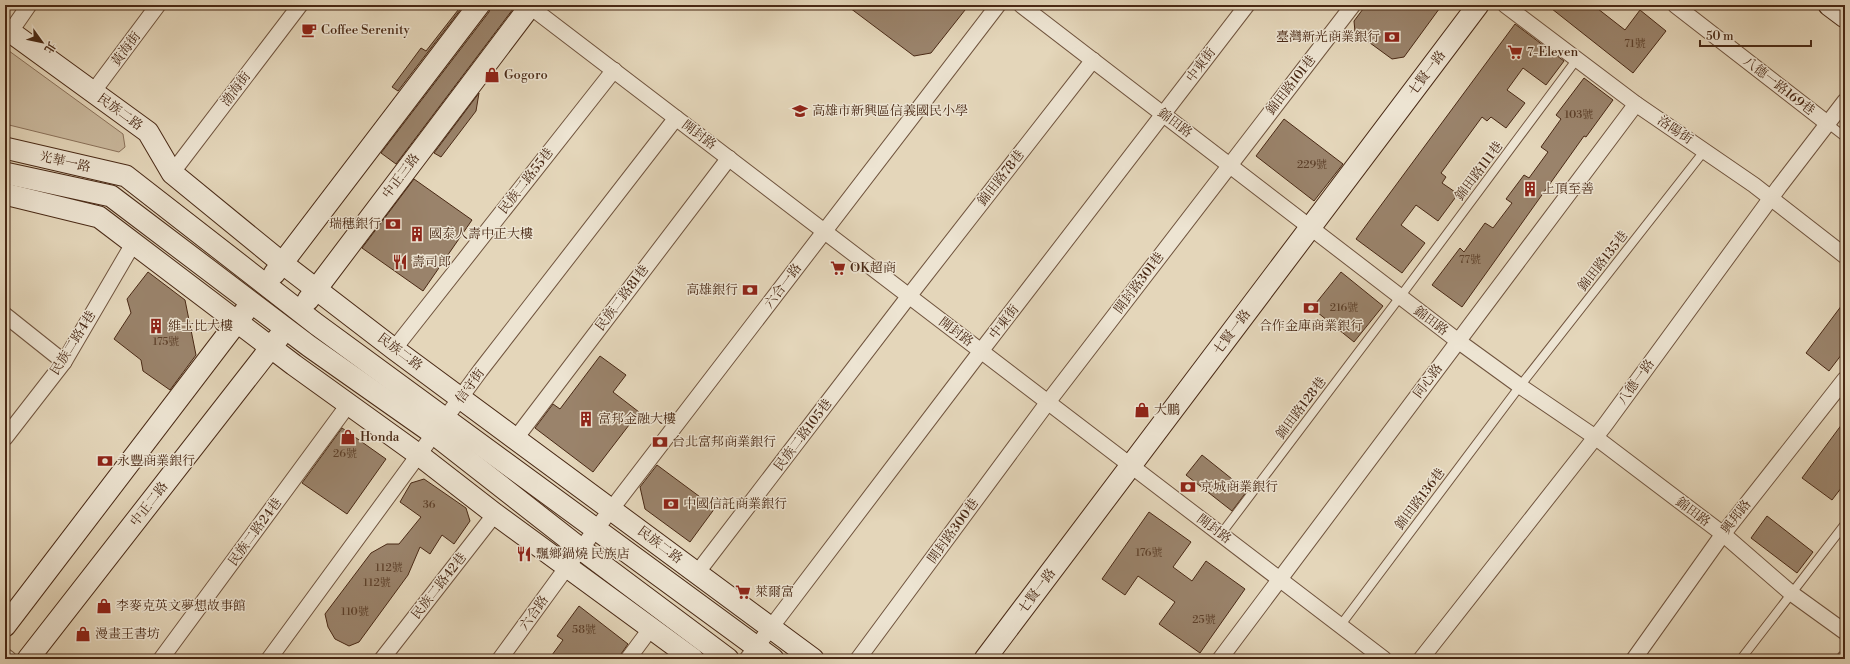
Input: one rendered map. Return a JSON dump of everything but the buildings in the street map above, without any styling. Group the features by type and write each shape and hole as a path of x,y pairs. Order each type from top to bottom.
{"street":[{"path":"8,29 29,5"},
{"name":"黃海街","path":"93,92 158,5"},
{"name":"渤海街","path":"172,173 300,5"},
{"path":"5,626 479,5"},
{"name":"開封路","path":"530,5 1384,659"},
{"name":"中正三路","path":"271,348 530,5"},
{"name":"六合一路","path":"567,567 998,5"},
{"name":"錦田路","path":"1021,5 1230,164 1458,341 1520,386 1595,437 1723,534 1790,593 1845,632"},
{"name":"中東街","path":"759,655 770,628 1247,5"},
{"name":"錦田路101巷","path":"1230,164 1353,5"},
{"name":"七賢一路","path":"985,659 1478,5"},
{"name":"洛陽街","path":"1505,5 1636,104 1705,150 1771,198 1845,256"},
{"name":"八德一路169巷","path":"1674,5 1827,123"},
{"path":"1829,5 1845,17"},
{"name":"民族二路","path":"8,29 148,132 172,173 282,263 394,349 461,397 813,659"},
{"name":"錦田路78巷","path":"909,296 1093,60"},
{"name":"民族二路55巷","path":"394,349 614,70"},
{"name":"八德一路","path":"1421,659 1595,437 1771,198 1845,101"},
{"name":"同心路","path":"1220,659 1636,104"},
{"name":"信守街","path":"269,659 461,397 676,118"},
{"name":"光華一路","path":"5,148 126,176"},
{"name":"民族二路81巷","path":"516,438 729,158"},
{"name":"開封路301巷","path":"1048,402 1230,164"},
{"name":"光華一路","path":"5,173 111,196"},
{"name":"民族二路","path":"126,176 299,311 440,426 581,549 728,659"},
{"path":"5,194 99,217 133,244 238,321 271,348 419,455 495,514 693,659"},
{"name":"民族二路","path":"111,196 286,329 440,426 596,529 759,655"},
{"name":"民族二路4巷","path":"5,438 64,362 133,244"},
{"name":"民族二路105巷","path":"697,573 909,296"},
{"path":"5,315 64,362"},
{"name":"中正二路","path":"28,659 271,348"},
{"name":"興邦路","path":"1634,659 1723,534 1845,379"},
{"name":"開封路300巷","path":"858,659 1048,402"},
{"name":"民族二路24巷","path":"161,659 348,405"},
{"name":"民族二路42巷","path":"382,659 495,514"},
{"name":"六合路","path":"500,659 567,567"},
{"path":"628,659 651,628"},
{"path":"5,656 9,659"}],"lane":[{"name":"錦田路111巷","path":"1400,297 1577,59"},
{"path":"1827,123 1845,137"},
{"name":"錦田路135巷","path":"1520,386 1705,150"},
{"name":"錦田路128巷","path":"1221,534 1400,297"},
{"name":"錦田路136巷","path":"1340,626 1520,386"},
{"path":"1741,659 1790,593 1845,524"}],"shaded area":[{"path":"5,48 123,134 125,147 119,152 5,124"}],"place":[{"name":"Coffee Serenity","path":"309,30"},
{"name":"臺灣新光商業銀行","path":"1392,37"},
{"name":"7-Eleven","path":"1515,52"},
{"name":"Gogoro","path":"492,75"},
{"name":"高雄市新興區信義國民小學","path":"800,111"},
{"name":"上頂至善","path":"1530,189"},
{"name":"瑞穗銀行","path":"393,224"},
{"name":"國泰人壽中正大樓","path":"417,234"},
{"name":"壽司郎","path":"400,262"},
{"name":"OK超商","path":"838,268"},
{"name":"高雄銀行","path":"750,290"},
{"name":"合作金庫商業銀行","path":"1311,308"},
{"name":"維士比大樓","path":"156,326"},
{"name":"大鵬","path":"1142,410"},
{"name":"富邦金融大樓","path":"586,419"},
{"name":"Honda","path":"348,437"},
{"name":"台北富邦商業銀行","path":"660,442"},
{"name":"永豐商業銀行","path":"105,461"},
{"name":"京城商業銀行","path":"1188,487"},
{"name":"中國信託商業銀行","path":"671,504"},
{"name":"飄鄉鍋燒 民族店","path":"524,554"},
{"name":"萊爾富","path":"743,592"},
{"name":"李麥克英文夢想故事館","path":"104,606"},
{"name":"漫畫王書坊","path":"83,634"}]}
